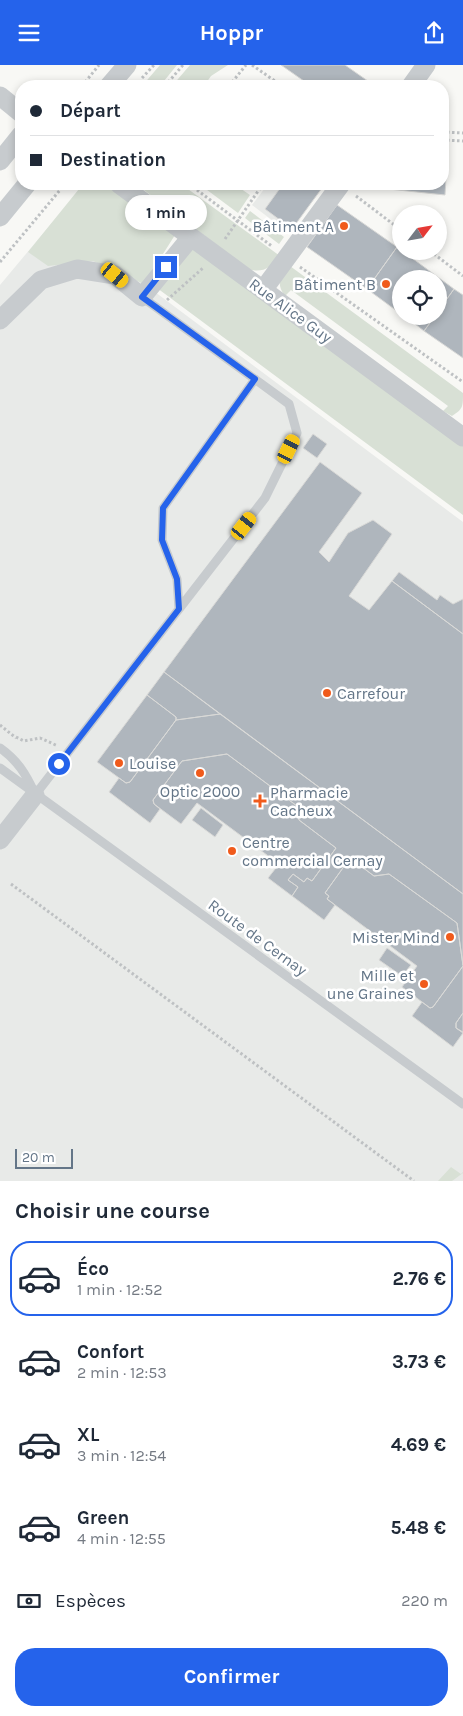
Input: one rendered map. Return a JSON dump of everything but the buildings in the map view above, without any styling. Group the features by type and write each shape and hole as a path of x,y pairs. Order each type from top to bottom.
{"street":[{"path":"114,80 127,65"},
{"path":"415,80 426,65"},
{"path":"0,96 15,108"},
{"path":"0,161 15,142"},
{"path":"0,217 22,190"},
{"name":"Rue Alice Guy","path":"127,190 263,290 460,430"},
{"path":"263,290 337,190"},
{"path":"0,320 41,280 77,269 115,275 142,297 190,237"},
{"path":"0,840 35,795"}],"lane":[{"path":"0,748 11,756 26,774 35,795 265,498 297,433 289,404 142,297"},
{"path":"179,609 177,579 162,540 163,508 255,379"},
{"name":"Route de Cernay","path":"0,768 463,1104"}],"path":[{"path":"87,80 99,65"},
{"path":"170,80 183,65"},
{"path":"234,80 246,65"},
{"path":"252,65 273,80"},
{"path":"449,132 463,133"},
{"path":"449,140 463,141"},
{"path":"0,262 60,190"},
{"path":"197,190 287,257 463,382"},
{"path":"349,190 392,223"},
{"path":"442,260 463,276"},
{"path":"16,737 24,741 40,738 56,745 67,753"},
{"path":"11,884 414,1181"}],"shaded area":[{"path":"160,65 177,65 165,80 147,80"},
{"path":"190,65 228,65 208,80 177,80"},
{"path":"78,190 112,190 175,235 144,284 93,261 48,266 28,252"},
{"path":"144,190 189,190 280,256 267,268 250,270"},
{"path":"207,190 243,190 250,195 238,213"},
{"path":"263,190 321,190 289,233 252,205"},
{"path":"250,211 284,237 279,244 245,218"},
{"name":"Centre commercial Cernay","path":"56,218 463,522 463,1181 0,1181 0,285"},
{"path":"193,245 463,444 463,515 157,288"},
{"path":"290,266 463,393 460,409 452,416 443,411 448,406 291,290 285,296 280,287 280,280"},
{"path":"451,1167 461,1174 463,1173 452,1181 438,1181"}],"place":[{"name":"Bâtiment A","path":"344,226"},
{"name":"Bâtiment B","path":"386,284"},
{"name":"Carrefour","path":"327,693"},
{"name":"Louise","path":"119,763"},
{"name":"Optic 2000","path":"200,773"},
{"name":"Pharmacie Cacheux","path":"260,801"},
{"name":"Centre commercial Cernay","path":"232,851"},
{"name":"Mister Mind","path":"450,937"},
{"name":"Mille et une Graines","path":"424,984"}],"route":[{"path":"59,764 179,609 177,579 162,540 163,508 255,379 142,297 166,267"}]}
